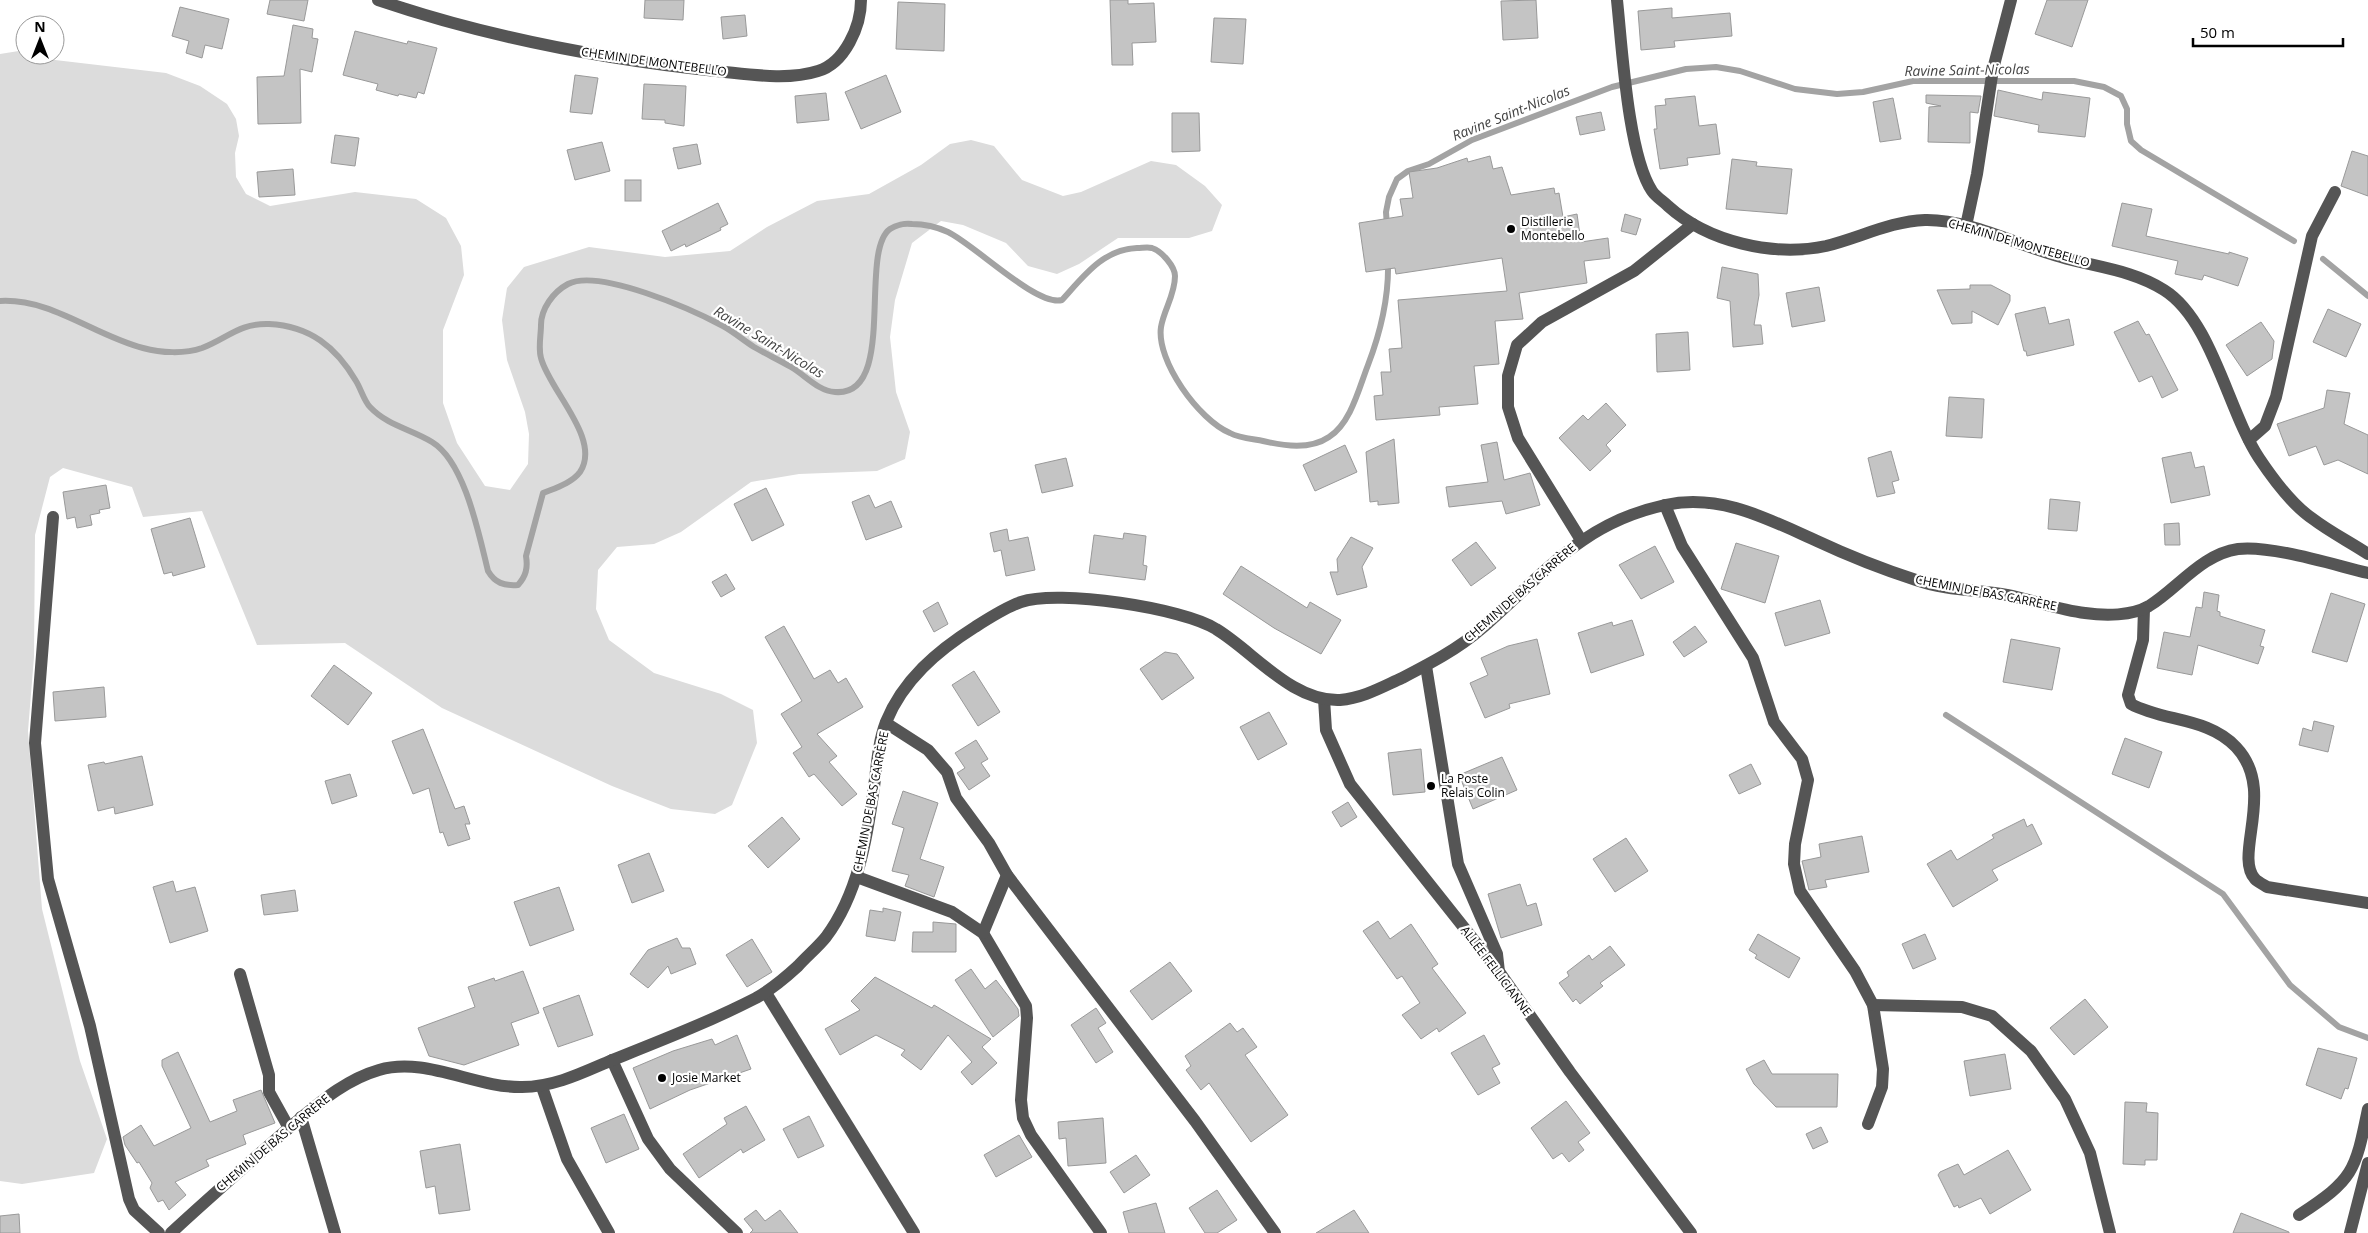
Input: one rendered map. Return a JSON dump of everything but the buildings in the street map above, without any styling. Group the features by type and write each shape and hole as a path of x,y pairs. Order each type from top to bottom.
{"street":[{"name":"CHEMIN DE MONTEBELLO","path":"378,0 428,17 583,53 658,65 790,76 820,71 840,57 853,35 860,9 860,0"},
{"name":"CHEMIN DE MONTEBELLO","path":"1617,0 1631,119 1640,165 1652,192 1675,213 1712,234 1753,246 1792,249 1825,246 1900,222 1944,221 1966,226 2060,257 2132,274 2164,290 2183,306 2207,344 2249,440 2279,484 2310,518 2368,554"},
{"path":"1966,226 1977,174 1993,69 2011,0"},
{"path":"2249,440 2265,426 2276,396 2312,236 2335,192"},
{"path":"1581,540 1518,438 1508,408 1508,376 1517,345 1542,322 1634,271 1693,224"},
{"name":"CHEMIN DE BAS CARRÈRE","path":"171,1233 301,1117 338,1089 382,1068 422,1068 494,1086 542,1087 696,1027 766,993 785,979 824,940 844,908 857,877 873,792 879,744 899,695 924,664 974,628 1021,602 1050,597 1101,601 1186,616 1213,626 1294,687 1324,699 1345,700 1365,695 1426,666 1476,634 1524,587 1581,540 1626,516 1665,505 1696,501 1731,506 1761,516 1866,563 1925,584 2014,596 2085,613 2122,614 2144,609 2214,556 2237,549 2267,550 2368,573"},
{"path":"1665,505 1682,546 1753,658 1774,722 1802,759 1808,780 1795,844 1794,864 1800,891 1855,971 1873,1005 1884,1069 1882,1087 1868,1124"},
{"path":"53,516 35,743 48,879 90,1026 129,1199 134,1210 159,1233"},
{"path":"2144,609 2143,640 2128,695 2130,704 2145,712 2214,730 2236,747 2251,769 2256,794 2249,850 2250,866 2254,878 2267,887 2368,903"},
{"path":"1426,666 1458,864 1497,954 1500,973"},
{"name":"ALLÉE FELLICIANNE","path":"1324,699 1326,730 1350,784 1500,973 1570,1072 1691,1233"},
{"path":"886,723 928,750 947,772 956,798 989,843 1007,875 1195,1121 1275,1233"},
{"path":"983,933 1007,875"},
{"path":"857,877 952,912 983,933 1026,1006 1027,1018 1021,1100 1023,1118 1031,1135 1101,1233"},
{"path":"240,974 269,1075 269,1092 290,1128"},
{"path":"766,993 914,1233"},
{"path":"1873,1005 1962,1007 1992,1016 2031,1051 2065,1099 2090,1153 2110,1233"},
{"path":"612,1060 648,1139 670,1169 737,1233"},
{"path":"542,1087 567,1158 609,1233"},
{"path":"2299,1215 2332,1193 2350,1174 2358,1157 2368,1109"},
{"path":"301,1117 335,1233"},
{"path":"2350,1233 2368,1163"}],"shaded area":[{"path":"15,52 15,65 65,65 65,61 166,73 200,86 227,104 236,119 239,136 235,153 236,177 246,194 270,206 355,192 416,199 446,218 461,246 464,275 443,330 443,403 457,443 485,486 510,490 528,464 529,434 525,412 507,360 502,320 507,288 524,267 589,247 665,257 730,251 767,227 817,201 869,194 921,165 950,144 971,140 994,146 1022,180 1063,196 1081,192 1151,161 1176,165 1205,186 1222,205 1212,231 1189,238 1118,238 1079,264 1057,274 1028,266 1006,243 963,225 941,221 912,243 895,300 890,337 896,392 910,432 905,459 877,471 799,474 751,482 681,532 654,544 617,547 598,570 596,609 609,640 654,673 721,694 753,710 757,743 732,805 715,814 671,809 612,786 442,708 345,643 257,645 202,511 143,517 132,487 63,468 50,477 35,535 34,657 28,731 42,909 80,1061 107,1139 94,1173 22,1184 0,1181 0,54"}],"waterway":[{"name":"Ravine Saint-Nicolas","path":"1387,227 1386,212 1389,197 1397,179 1408,171 1429,164 1472,140 1612,87 1686,69 1716,67 1740,71 1795,89 1837,94 1863,92 1913,81 2074,81 2104,87 2121,96 2127,109 2127,124 2131,141 2141,150 2294,241"},
{"name":"Ravine Saint-Nicolas","path":"0,301 37,305 125,342 150,350 165,352 181,352 202,348 241,329 259,324 284,326 309,334 340,358 356,381 368,404 377,413 384,419 432,442 444,452 462,482 475,520 488,571 497,581 504,584 518,585 526,572 526,556 543,493 563,485 577,476 585,459 584,445 579,430 546,371 540,350 543,313 553,296 568,284 582,281 601,282 623,286 669,301 723,326 754,347 791,367 817,386 835,392 854,387 866,372 872,349 877,265 881,243 890,229 895,226 906,224 922,225 948,232 1022,285 1051,300 1062,300 1086,274 1114,253 1137,248 1152,248 1164,256 1175,276 1175,283 1161,327 1161,341 1172,372 1182,388 1205,416 1230,433 1246,438 1297,446 1314,444 1329,437 1337,431 1349,414 1373,352 1380,327 1386,301 1388,262"},
{"name":"Ravine Saint-Nicolas","path":"2323,259 2368,296"},
{"path":"1946,715 2223,894 2290,985 2339,1027 2368,1038"}],"place":[{"name":"Distillerie Montebello","path":"1511,229"},
{"name":"La Poste Relais Colin","path":"1431,786"},
{"name":"Josie Market","path":"662,1078"}]}
